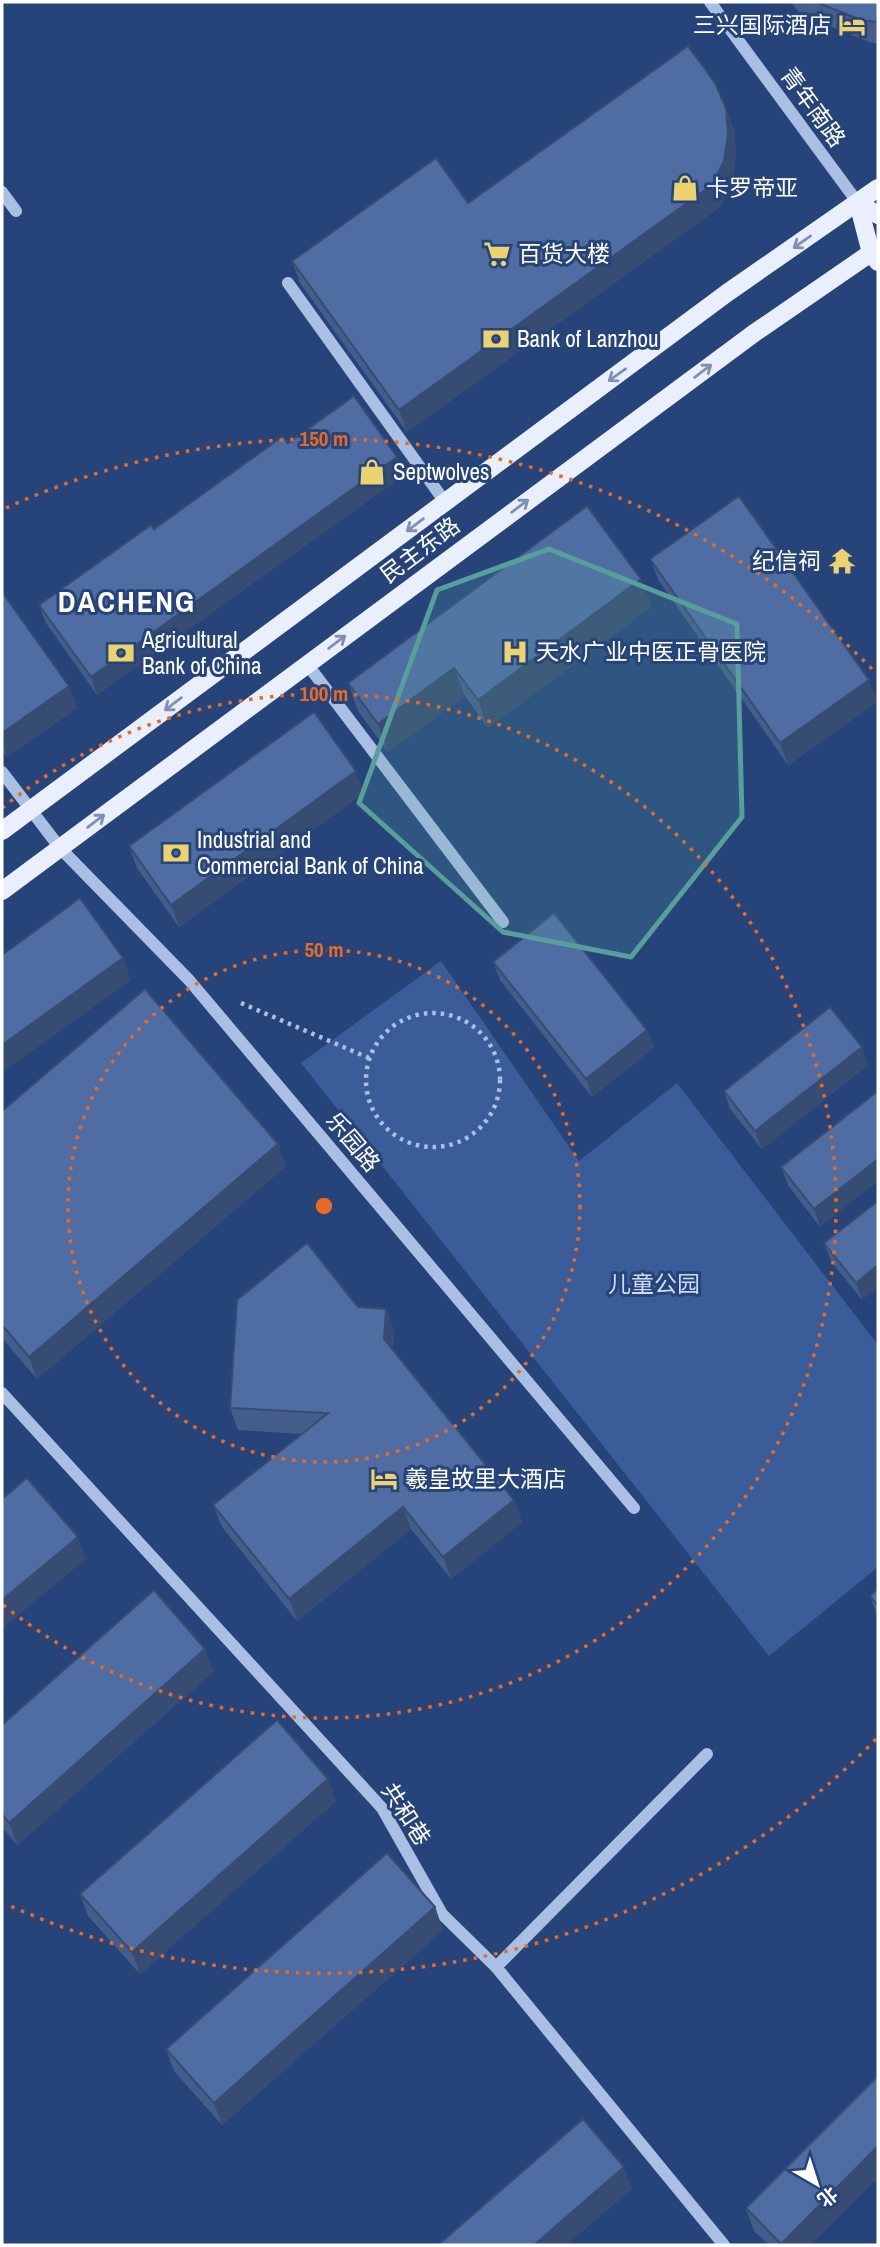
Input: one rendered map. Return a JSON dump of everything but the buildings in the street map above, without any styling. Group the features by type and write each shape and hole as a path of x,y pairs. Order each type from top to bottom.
{"main road":[{"name":"民主东路","path":"2,831 727,293 878,188"},
{"path":"858,203 878,215"},
{"path":"858,203 876,255"},
{"name":"民主东路","path":"2,891 753,334 876,255"}],"street":[{"name":"青年南路","path":"710,2 858,203"},
{"path":"2,192 16,211"},
{"path":"288,283 445,502"},
{"path":"307,664 503,922"},
{"name":"乐园路","path":"2,772 60,848 189,980 634,1508"},
{"name":"共和巷","path":"2,1392 382,1808 442,1914 496,1967 724,2245"},
{"path":"496,1967 707,1754"}],"path":[{"path":"189,980 369,1058"},
{"path":"429,1012 456,1015 478,1028 495,1049 502,1075 498,1102 485,1125 463,1141 438,1148 411,1144 388,1131 372,1110 365,1085 369,1058 382,1035 403,1018 429,1012"}],"highlighted area":[{"path":"549,549 737,624 742,817 631,957 503,932 359,803 437,590"}],"green space":[{"name":"儿童公园","path":"441,961 579,1161 677,1083 878,1345 878,1567 769,1656 301,1063"}],"place":[{"name":"三兴国际酒店","path":"852,25"},
{"name":"卡罗帝亚","path":"685,188"},
{"name":"百货大楼","path":"497,254"},
{"name":"Bank of Lanzhou","path":"496,339"},
{"name":"Septwolves","path":"372,472"},
{"name":"纪信祠","path":"842,561"},
{"name":"天水广业中医正骨医院","path":"515,652"},
{"name":"Agricultural Bank of China","path":"121,653"},
{"name":"Industrial and Commercial Bank of China","path":"176,853"},
{"name":"羲皇故里大酒店","path":"384,1479"}],"district":[{"name":"DACHENG","path":"127,602"}]}
